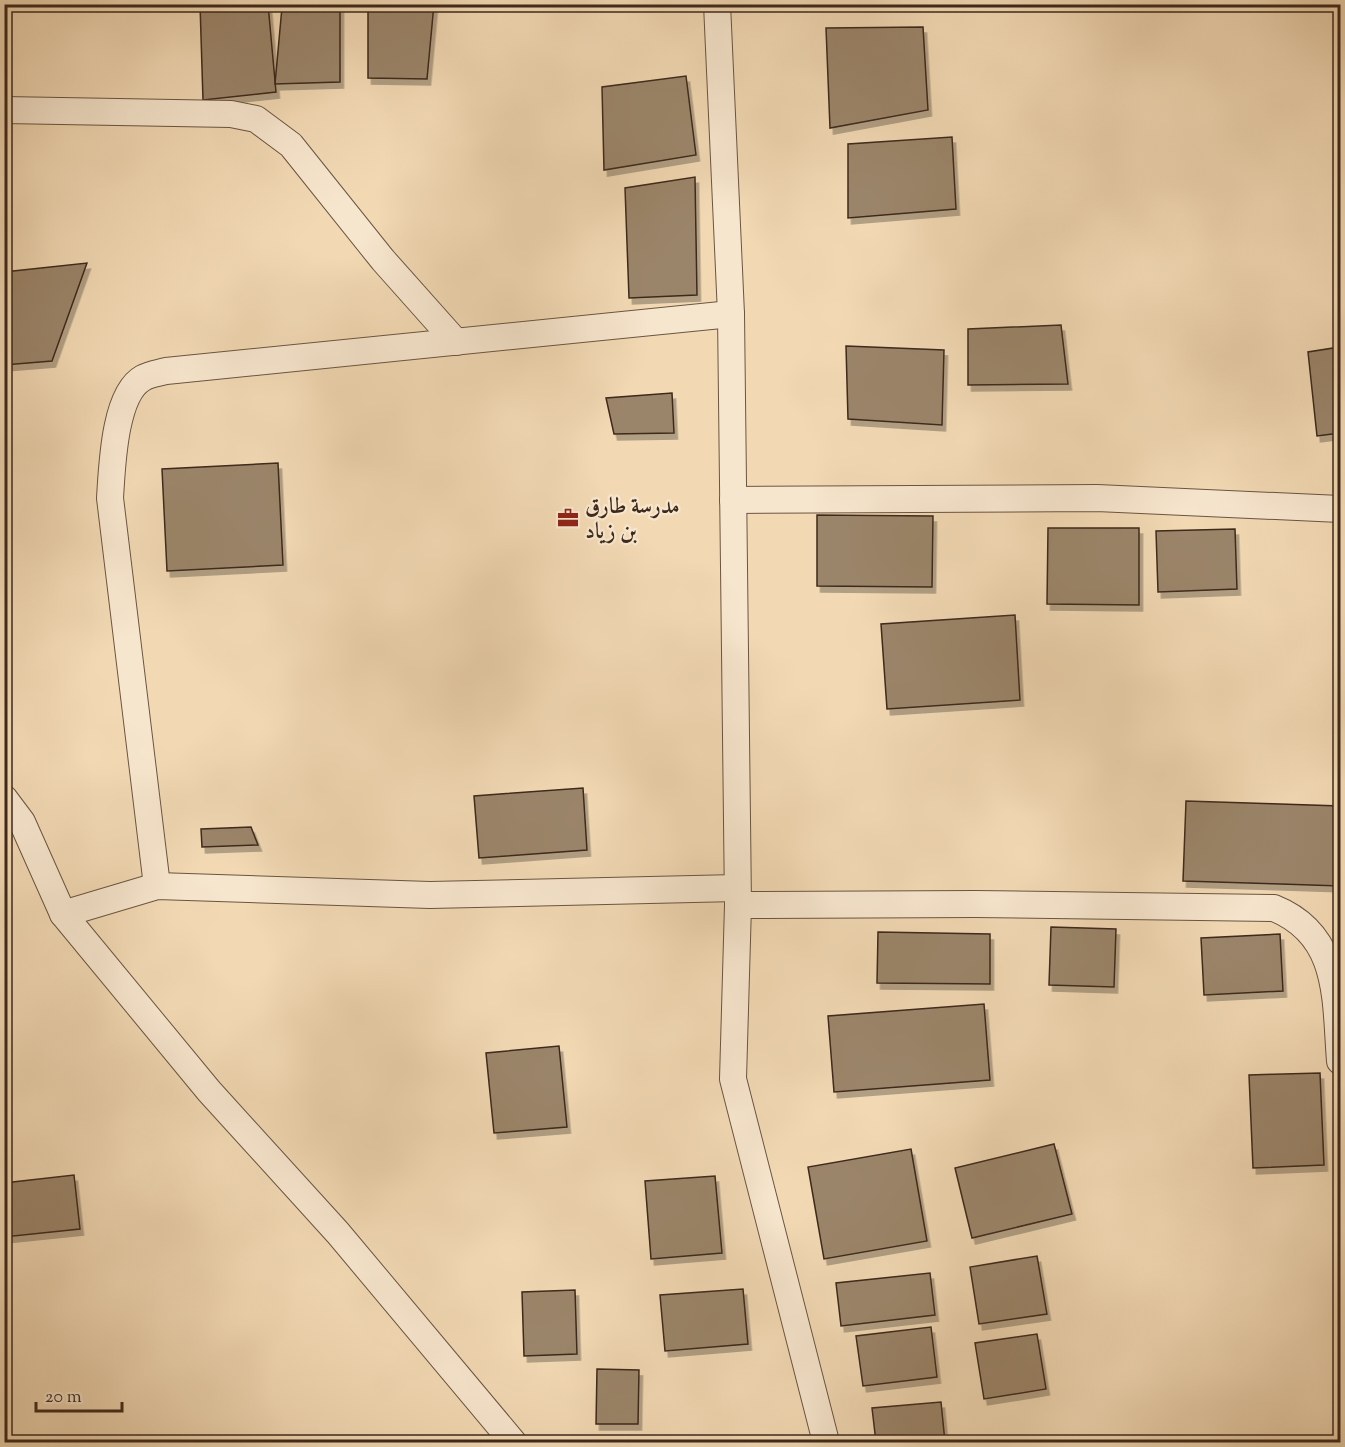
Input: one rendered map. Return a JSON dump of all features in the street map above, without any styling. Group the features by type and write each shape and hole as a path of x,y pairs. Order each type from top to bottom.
{"street":[{"path":"717,4 730,314 733,500 737,897 733,1079 826,1443"},
{"path":"4,110 231,114 256,119 291,145 383,260 456,342"},
{"path":"157,886 110,498 114,448 125,404 132,387 144,377 166,371 730,314"},
{"path":"733,500 1097,498 1341,509"},
{"path":"4,798 22,822 63,914 209,1091 338,1233 513,1443"},
{"path":"63,914 157,886 430,895 737,897 975,904 1274,908 1290,914 1307,928 1320,945 1332,971 1341,1061"}],"building":[{"path":"200,4 268,4 276,92 203,100"},
{"path":"368,4 434,4 427,79 368,78"},
{"path":"282,7 340,7 340,82 275,84"},
{"path":"923,27 928,110 830,128 826,28"},
{"path":"686,76 696,155 604,170 602,87"},
{"path":"952,137 956,209 848,218 848,144"},
{"path":"695,177 697,295 629,298 625,188"},
{"path":"87,263 52,361 4,365 4,272"},
{"path":"1061,325 1068,384 968,385 968,329"},
{"path":"846,346 944,350 942,425 848,419"},
{"path":"1340,347 1340,433 1317,436 1308,352"},
{"path":"672,393 674,433 614,434 606,398"},
{"path":"278,463 283,565 167,571 162,469"},
{"path":"817,515 933,516 932,587 817,586"},
{"path":"1048,528 1139,528 1139,605 1047,604"},
{"path":"1235,529 1237,589 1158,592 1156,531"},
{"path":"1015,615 1020,700 887,709 881,624"},
{"path":"583,788 587,850 479,858 474,796"},
{"path":"1186,801 1340,806 1340,886 1183,881"},
{"path":"251,827 258,845 202,847 201,829"},
{"path":"1051,927 1116,929 1114,987 1049,985"},
{"path":"878,932 990,934 990,984 877,983"},
{"path":"1280,934 1283,991 1204,995 1201,938"},
{"path":"984,1004 990,1080 834,1092 828,1016"},
{"path":"559,1046 567,1127 494,1133 486,1053"},
{"path":"1320,1073 1324,1165 1253,1168 1249,1075"},
{"path":"1054,1144 1072,1214 972,1238 955,1168"},
{"path":"911,1149 927,1241 824,1259 808,1167"},
{"path":"74,1175 80,1229 4,1237 4,1183"},
{"path":"715,1176 722,1253 651,1259 645,1181"},
{"path":"1037,1256 1047,1314 979,1324 970,1267"},
{"path":"930,1273 935,1315 841,1326 836,1283"},
{"path":"743,1289 748,1344 665,1351 660,1295"},
{"path":"575,1290 577,1354 524,1356 522,1292"},
{"path":"931,1327 937,1377 863,1386 856,1336"},
{"path":"1037,1334 1046,1389 984,1399 975,1343"},
{"path":"597,1369 639,1370 638,1424 596,1424"},
{"path":"941,1402 945,1442 876,1442 872,1408"}],"place":[{"name":"مدرسة طارق بن زياد","path":"568,518"}]}
